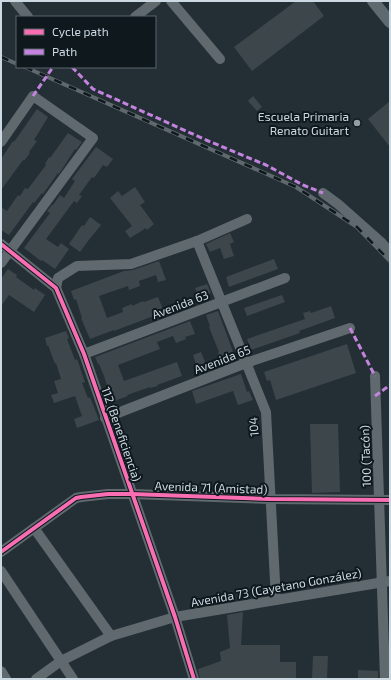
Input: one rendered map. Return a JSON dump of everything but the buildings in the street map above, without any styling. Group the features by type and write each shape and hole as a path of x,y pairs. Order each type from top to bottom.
{"main road":[{"path":"377,2 390,22"}],"street":[{"path":"15,1 27,16"},
{"path":"136,16 156,1"},
{"path":"172,1 220,59"},
{"path":"1,142 33,96 93,138 1,263"},
{"path":"323,193 366,228 390,253"},
{"path":"56,288 58,278 77,266 131,264 197,241 247,219"},
{"name":"104","path":"197,241 266,412 276,600"},
{"name":"112 (Beneficiencia)","path":"1,244 56,288 84,354 175,618 194,679"},
{"name":"Avenida 63","path":"84,354 285,278"},
{"name":"Avenida 65","path":"105,418 246,363 350,328"},
{"name":"100 (Tacón)","path":"375,376 379,501 386,582 385,679"},
{"name":"Avenida 71 (Amistad)","path":"1,552 76,498 81,496 132,494 270,499 390,500"},
{"path":"34,528 111,636"},
{"path":"1,571 73,679"},
{"name":"Avenida 73 (Cayetano González)","path":"36,679 61,661 111,636 175,618 386,582"},
{"path":"1,671 6,679"}],"railway":[{"path":"1,57 16,64"},
{"path":"27,68 296,187 357,227 390,261"}],"marked path":[{"path":"33,96 52,68"},
{"path":"73,68 93,89 206,140 266,165 303,185 323,193"},
{"path":"350,328 375,376"},
{"path":"375,396 390,385"}],"cycle path":[{"path":"1,244 56,288 84,354 175,617 194,679"},
{"path":"1,552 76,498 81,497 108,494 132,494 270,499 390,500"}],"place":[{"name":"Escuela Primaria Renato Guitart","path":"357,123"}]}
